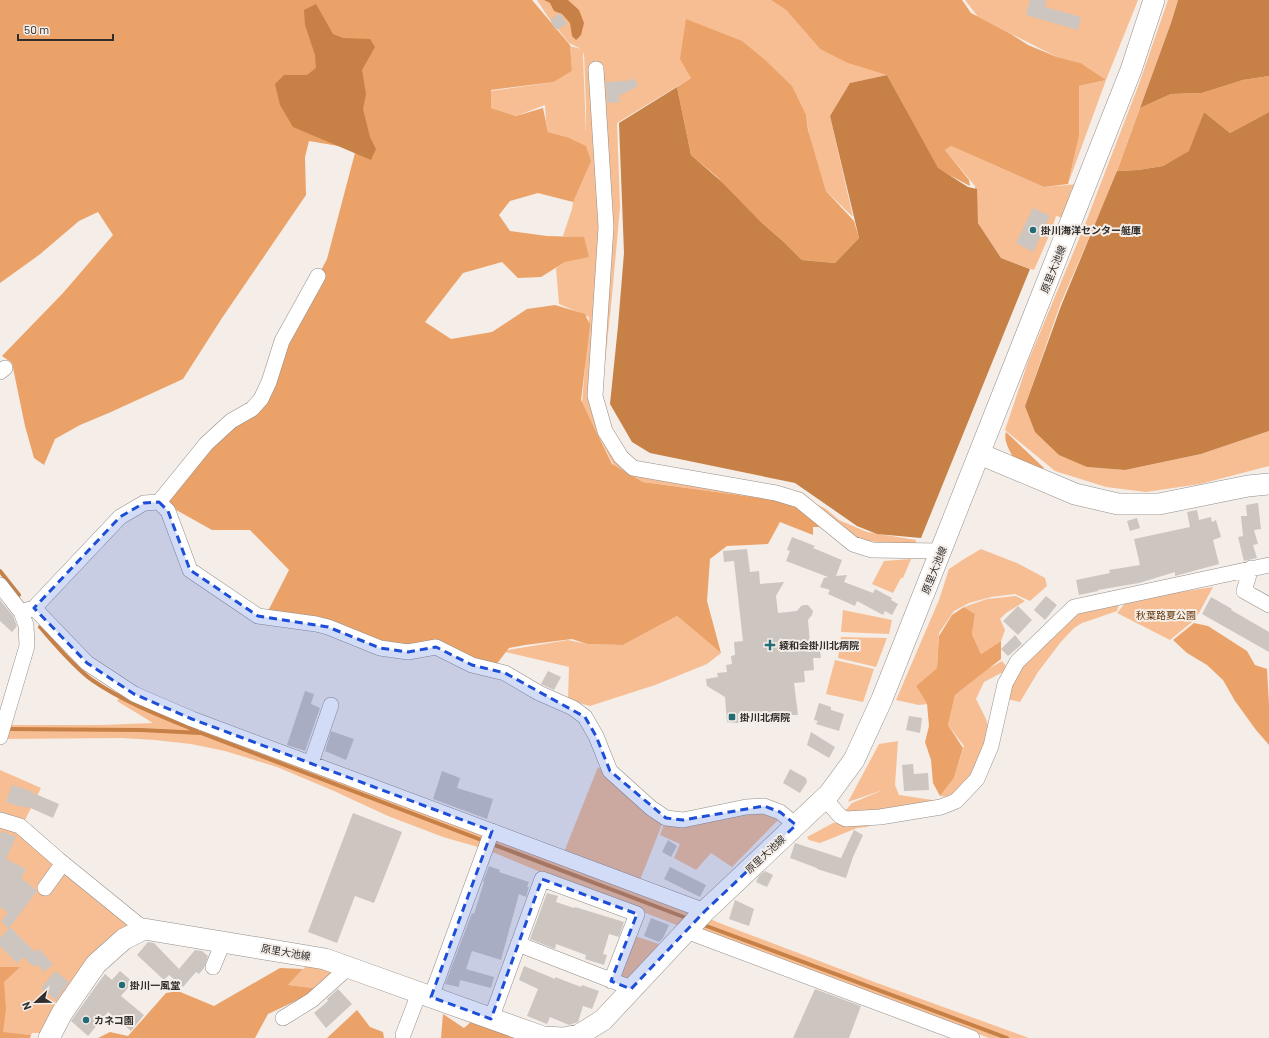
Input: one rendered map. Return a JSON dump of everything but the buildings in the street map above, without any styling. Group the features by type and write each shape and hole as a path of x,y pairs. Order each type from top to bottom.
{"main road":[{"name":"原里大池線","path":"144,929 325,959 543,1037 573,1037 603,1020 696,920 829,794 854,760 882,699 1132,70 1154,0"},
{"path":"980,454 1075,494 1118,504 1159,504 1248,486 1269,484"},
{"path":"49,1038 62,1013 96,964 124,939 144,929"}],"street":[{"path":"596,69 606,227 595,396 605,431 621,457 633,468 776,493 799,500 853,544 872,550 941,551"},
{"path":"0,738 27,646 27,610 120,517 144,503 159,502 206,444 231,421 252,409 261,399 269,382 282,341 318,276"},
{"path":"159,502 168,512 190,570 258,616 328,627 380,648 408,652 436,647 472,665 505,673 539,693 572,708 584,717 596,736 610,771 651,808 666,818 683,820 746,807 764,806 780,812 796,825"},
{"path":"824,799 840,816 846,819 880,817 918,811 941,807 956,801 977,779 980,773 991,746 1005,684 1017,662 1074,607 1269,565"},
{"path":"1251,568 1244,590 1269,605"},
{"path":"0,586 87,663 134,694 192,719 311,763 489,837 696,920 972,1038"},
{"path":"311,763 331,705"},
{"path":"0,820 20,826 63,864 144,929"},
{"path":"403,1035 425,995 489,837"},
{"path":"45,888 63,864"},
{"path":"491,1018 542,879 637,914 611,981"},
{"path":"214,967 223,942"},
{"path":"518,944 631,989"},
{"path":"283,1018 312,1000 341,974 344,966"}],"highlighted area":[{"path":"159,502 168,511 190,570 258,616 328,627 380,648 408,652 436,647 472,665 505,673 585,717 596,736 610,771 666,818 683,820 764,806 780,812 796,825 705,911 631,989 611,981 637,914 542,879 491,1019 431,997 492,831 192,719 134,694 87,663 34,608 120,517 144,503"}],"green space":[{"path":"537,0 771,0 786,10 820,49 887,75 851,83 830,116 853,217 826,191 809,134 806,115 691,78 617,123 620,207 603,381 603,413 630,460 796,494 826,509 839,520 867,532 916,540 916,546 859,540 790,502 643,482 614,466 582,403 589,317 559,304 556,268 565,262 583,238 563,236 573,202 567,137 548,132 545,105 516,116 491,108 491,91 554,82 572,71 570,46 581,49 569,43 548,17","holes":["584,52 586,108 586,133"]},
{"path":"965,0 1138,0 1106,80 1081,63 1057,57 978,17"},
{"path":"1168,0 1178,0 1171,23 1111,187 1060,305 1025,406 1087,467 1125,470 1201,454 1269,431 1269,466 1200,484 1146,492 1106,487 1055,471 1005,430 1029,359 1084,227 1139,84"},
{"path":"1106,80 1068,184 1079,136 1079,86"},
{"path":"951,146 1044,187 1078,184 1071,190 1064,218 1056,216 1052,229 1034,270 1001,258 978,223 975,186 945,150"},
{"path":"981,549 1019,564 1045,578 1047,586 1030,601 1015,594 991,597 969,603 954,611 939,633 937,668 916,686 927,704 919,705 896,700 939,600 949,569"},
{"path":"911,559 903,578 901,578 893,593 872,584 884,561"},
{"name":"秋葉路夏公園","path":"1213,587 1199,613 1192,622 1170,640 1117,613 1128,600"},
{"path":"1016,596 1025,601 1006,613 1000,619 1005,630 1001,641 981,654 972,634 975,614 964,607 987,599"},
{"path":"1120,601 1117,611 1082,623 1074,628 1060,643 1038,672 1020,702 1004,698 1007,684 1075,610"},
{"path":"843,610 892,620 889,634 841,632"},
{"path":"677,616 721,653 707,664 655,685 590,706 568,700 569,667 502,651 568,640 587,644 623,645"},
{"path":"841,637 887,638 876,667 838,658"},
{"path":"835,660 874,669 863,702 826,694"},
{"path":"1002,661 1006,666 1003,672 984,682 976,699 986,719 989,729 982,756 970,780 949,797 940,796 954,778 964,746 948,725 955,695 988,669"},
{"path":"126,689 740,931 1029,1038 989,1038 674,924 485,849 443,837 388,816 277,767 225,751 191,744 122,738 0,739 0,725 102,725 153,723 117,701"},
{"path":"898,741 895,785 899,795 939,801 852,815 845,811 852,803 883,790 848,802 879,744"},
{"path":"598,767 663,822 640,880 564,852"},
{"path":"0,770 41,788 24,822 0,817"},
{"path":"764,811 779,819 732,867 711,853 696,870 674,858 680,844 660,835 665,822"},
{"path":"876,821 867,827 857,828 820,843 809,840 807,837 833,823"},
{"path":"0,823 19,826 142,930 71,989 52,1033 32,1033 31,1035 3,1033 0,968"},
{"path":"629,934 662,945 626,986 611,981"},
{"path":"308,964 336,972 321,989 288,985"}],"shaded area":[{"path":"0,0 532,0 570,45 572,71 554,82 491,90 491,108 516,116 543,108 548,132 567,137 586,146 591,161 573,202 538,193 510,201 499,215 510,231 547,236 584,237 589,257 565,262 541,277 518,278 502,262 463,273 425,322 451,339 492,332 527,309 555,305 585,314 590,325 581,400 612,464 643,482 790,502 823,527 813,527 813,535 780,522 768,544 727,546 710,559 707,601 721,653 677,616 623,645 587,644 572,639 509,648 492,670 433,648 408,652 265,617 289,570 250,530 212,530 162,502 177,483 248,411 327,259 356,149 309,141 305,157 306,195 222,318 183,379 80,425 55,439 44,465 34,458 25,426 12,363 2,356 63,293 113,235 98,212 79,221 39,255 0,283"},
{"path":"544,0 568,0 579,10 584,23 581,35 576,40 572,36 570,23 562,14 554,11 550,3"},
{"path":"771,0 962,0 971,13 1011,34 1028,45 1057,57 1081,63 1106,80 1079,86 1079,136 1068,184 1044,187 951,146 945,150 969,180 970,186 938,169 887,75 848,63 820,49 786,10"},
{"path":"1178,0 1269,0 1269,76 1243,80 1202,93 1171,94 1140,108"},
{"path":"316,4 333,34 343,38 370,39 375,47 362,70 366,94 363,109 370,137 376,149 371,160 293,127 280,105 275,84 284,75 307,75 316,68 315,55 305,25 304,10"},
{"path":"686,19 742,41 764,59 792,86 806,115 808,130 826,191 854,221 859,238 835,263 802,260 762,223 716,176 691,155 677,87 691,78 680,59"},
{"path":"887,75 938,168 968,187 977,189 978,223 1001,258 1030,269 921,538 877,534 857,526 795,483 650,453 632,442 610,404 624,253 619,123 677,87 691,155 722,182 762,223 802,260 835,263 859,238 830,116 850,83"},
{"path":"1269,76 1269,112 1230,133 1204,112 1190,151 1163,166 1138,170 1117,171 1140,108 1171,94 1202,93 1243,80"},
{"path":"1204,112 1230,133 1269,112 1269,431 1201,454 1125,470 1087,467 1059,455 1035,432 1025,406 1061,306 1117,171 1138,170 1163,166 1189,151"},
{"path":"1006,432 1044,468 1042,470 1014,459 1005,439"},
{"path":"964,607 975,614 972,634 981,654 1001,641 1001,659 955,695 948,725 963,748 954,778 940,796 933,783 931,760 925,742 929,726 927,704 916,686 937,668 939,636 952,615"},
{"path":"1194,623 1208,626 1247,651 1255,665 1267,669 1269,745 1235,701 1223,680 1207,665 1187,653 1173,640"},
{"path":"0,967 20,967 4,982 6,1009 3,1032 31,1035 30,1038 0,1038"},
{"path":"280,968 303,969 288,985 321,989 268,1014 255,1038 98,1038 110,1032 128,1036 166,993 178,991 214,1006"},
{"path":"357,1010 370,1027 383,1032 384,1038 327,1038"},
{"path":"443,1014 464,1028 472,1021 516,1038 441,1038"}],"waterway":[{"path":"0,571 19,595"},
{"path":"40,627 58,648 85,675 104,688 130,702 197,731"},
{"path":"6,729 141,730 201,733 689,919"},
{"path":"701,924 1007,1038"}],"place":[{"name":"掛川海洋センター艇庫","path":"1033,230"},
{"name":"綾和会掛川北病院","path":"770,645"},
{"name":"掛川北病院","path":"732,717"},
{"name":"掛川一風堂","path":"122,985"},
{"name":"カネコ園","path":"86,1020"}]}
